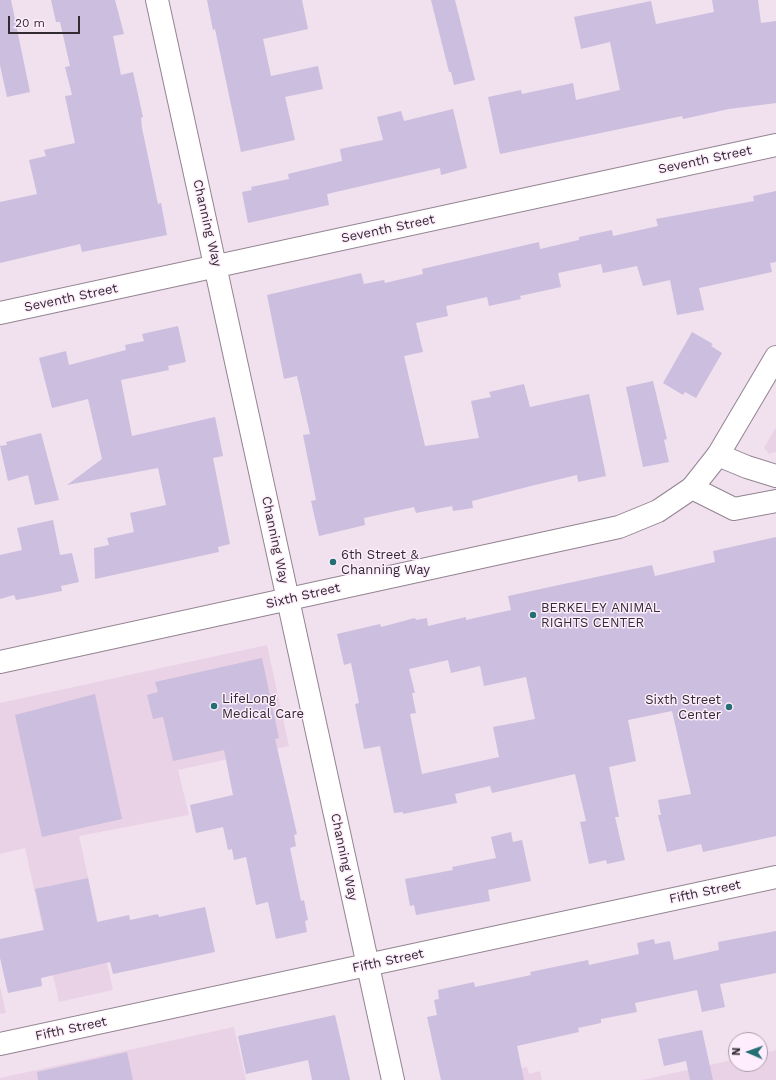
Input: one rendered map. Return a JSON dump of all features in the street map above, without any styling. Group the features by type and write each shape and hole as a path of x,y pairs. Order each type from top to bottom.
{"street":[{"name":"Channing Way","path":"157,0 393,1080"},
{"name":"Seventh Street","path":"0,313 776,145"},
{"name":"Sixth Street","path":"0,662 619,527 658,511 692,488 718,455 776,356"},
{"path":"718,455 747,467 776,476"},
{"path":"692,488 734,510 776,501"},
{"name":"Fifth Street","path":"0,1044 776,877"}],"shaded area":[{"path":"776,427 776,452 769,454 764,448"},
{"path":"267,645 289,746 178,770 189,815 79,836 113,990 59,1002 25,848 0,854 0,703"},
{"path":"0,986 6,1013 0,1014"},
{"path":"234,1027 246,1080 0,1080 0,1078"},
{"path":"776,1050 776,1080 642,1080 728,1061 728,1072 768,1072 768,1052"},
{"path":"527,1067 529,1074 540,1071 542,1080 465,1080"}],"building":[{"path":"0,0 11,0 30,92 7,97 0,65"},
{"path":"51,0 115,0 124,34 113,36 121,75 133,72 143,117 141,118 142,128 158,204 161,203 167,235 82,252 80,244 0,263 0,202 37,194 29,160 46,156 44,150 75,143 65,96 72,95 65,67 70,66 60,22 56,22"},
{"path":"207,0 302,0 308,29 263,39 271,76 318,66 323,89 285,97 295,140 241,152 215,29 213,30"},
{"path":"431,0 455,0 475,80 454,85 451,72 449,72"},
{"path":"712,0 758,0 761,23 776,21 776,103 729,109 683,119 682,116 500,154 488,97 521,90 522,94 573,83 576,100 620,90 610,42 581,49 574,17 651,1 656,24 714,12"},
{"path":"453,109 467,168 441,175 440,168 327,194 329,205 248,223 242,192 252,190 251,187 289,179 288,174 342,161 340,149 383,140 377,117 401,111 404,121"},
{"path":"776,191 776,262 770,263 772,272 699,288 704,310 677,315 670,280 643,286 637,266 603,273 601,264 558,273 561,287 520,296 521,299 489,306 487,297 446,306 448,316 416,323 423,352 404,356 425,446 479,438 471,401 491,397 489,392 524,384 530,407 589,394 606,476 578,482 577,475 535,485 472,501 473,508 453,511 452,506 416,513 414,507 364,518 365,525 319,536 311,501 316,500 303,435 310,434 297,376 284,379 267,295 361,273 364,284 384,280 385,283 423,274 422,269 539,242 540,249 579,240 579,237 612,230 613,236 658,226 656,219 754,201 753,196"},
{"path":"178,326 186,362 168,366 169,370 121,380 132,436 215,417 223,456 213,458 230,544 218,547 219,552 95,579 94,548 109,545 107,538 134,532 130,513 166,505 158,468 67,485 102,459 88,399 52,408 39,358 66,351 69,365 126,350 125,345 144,341 142,334"},
{"path":"692,332 713,344 711,346 722,353 696,398 685,392 683,395 663,383"},
{"path":"653,381 667,439 664,440 669,462 643,467 626,387"},
{"path":"41,433 59,500 35,505 28,475 8,481 0,446 7,445 6,442"},
{"path":"53,520 60,555 72,553 79,582 61,586 62,591 16,600 14,595 0,599 0,555 22,550 17,528"},
{"path":"776,537 776,836 703,852 701,844 667,852 658,815 661,815 658,800 691,794 672,711 628,720 636,761 609,767 619,817 615,817 625,860 607,864 606,860 589,864 580,822 586,821 575,774 492,793 490,786 455,794 457,803 403,814 403,812 394,813 380,746 364,749 355,704 359,703 351,663 344,665 337,634 380,624 381,627 415,618 416,620 427,618 428,626 466,617 466,620 511,610 508,596 652,565 655,576 715,562 713,551","holes":["448,660 451,673 480,666 484,686 526,677 535,719 493,727 499,757 422,774 410,714 416,713 412,693 415,693 409,669"]},
{"path":"262,658 279,738 275,739 297,834 294,835 296,846 290,848 301,901 304,900 308,920 305,921 307,932 276,939 268,902 256,905 246,857 234,860 232,849 228,850 223,827 196,833 190,805 233,795 224,750 173,761 163,717 153,719 147,695 158,692 155,682"},
{"path":"95,694 122,819 42,837 15,715"},
{"path":"511,832 513,842 522,840 531,881 488,890 490,901 416,915 414,905 410,906 405,879 453,870 452,867 496,858 491,837"},
{"path":"88,878 97,922 129,915 130,920 158,914 159,917 205,907 215,952 113,974 110,962 41,978 42,986 8,993 0,958 0,939 44,930 35,889"},
{"path":"776,931 776,973 720,984 725,1007 702,1012 697,990 635,1003 637,1012 601,1019 601,1023 578,1028 579,1032 517,1046 524,1080 441,1080 427,1017 437,1015 434,1000 439,999 438,990 474,982 475,987 531,975 530,972 588,960 589,965 639,954 637,943 654,939 655,944 670,941 674,960 719,950 718,942"},
{"path":"335,1015 350,1080 312,1080 308,1060 246,1074 238,1036"},
{"path":"702,1030 713,1080 690,1080 686,1061 664,1066 658,1039"},
{"path":"127,1052 133,1080 38,1080 37,1072"}],"place":[{"name":"6th Street & Channing Way","path":"333,562"},
{"name":"BERKELEY ANIMAL RIGHTS CENTER","path":"533,615"},
{"name":"LifeLong Medical Care","path":"214,706"},
{"name":"Sixth Street Center","path":"729,707"}]}
